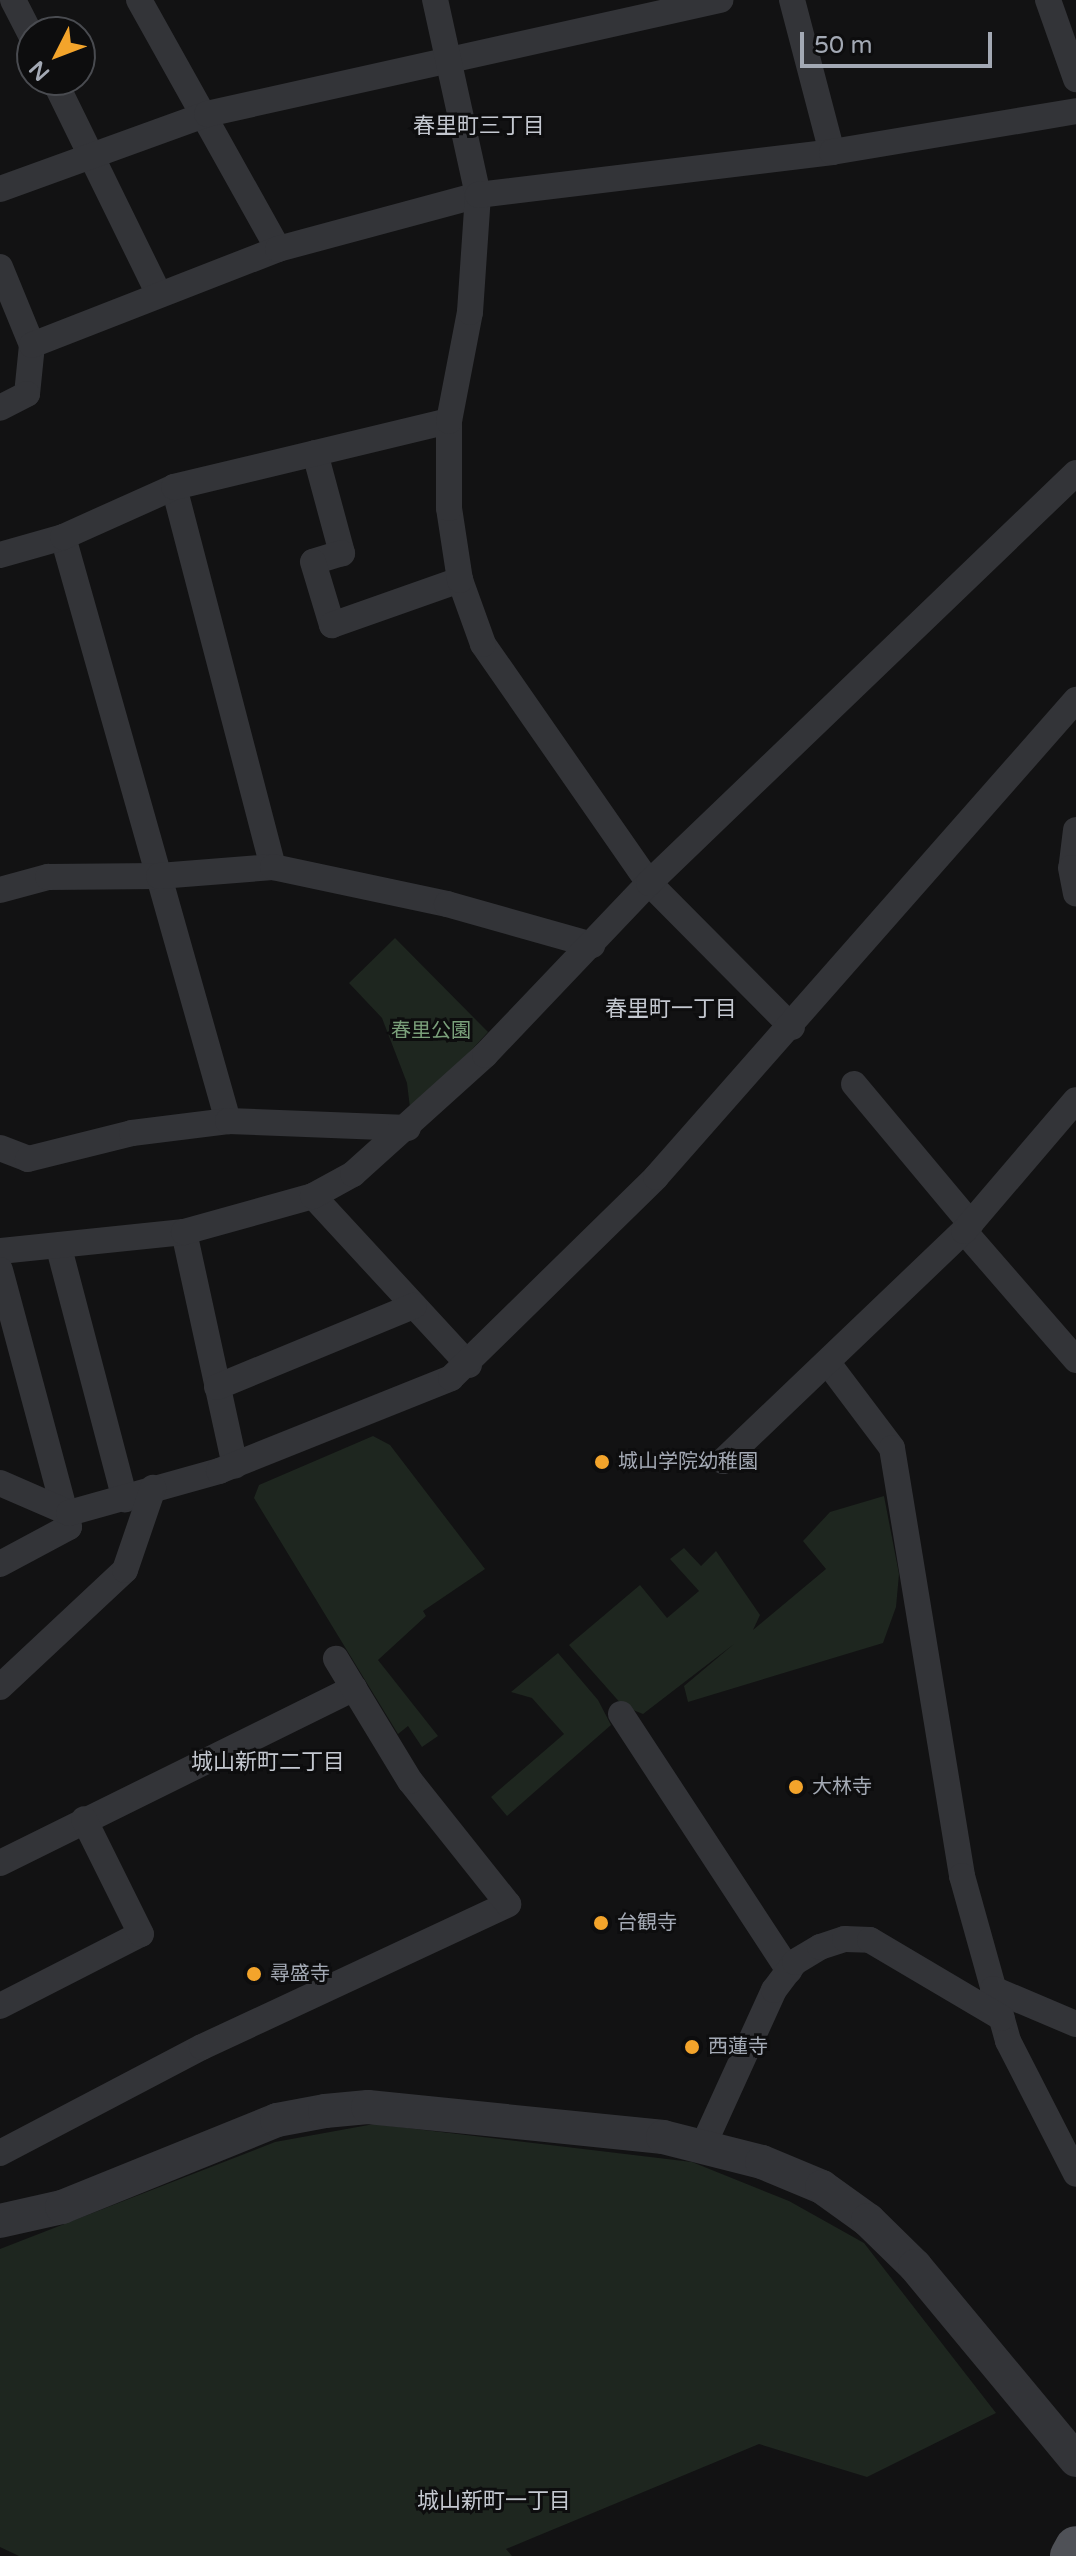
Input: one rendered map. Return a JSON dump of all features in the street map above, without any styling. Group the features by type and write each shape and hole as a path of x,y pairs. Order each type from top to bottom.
{"main road":[{"path":"1071,2556 1076,2547"}],"street":[{"path":"139,0 207,114 278,249"},
{"path":"435,0 478,195 470,312 449,421 449,508 460,580 483,644 649,883 792,1027"},
{"path":"0,189 207,114 720,0"},
{"path":"792,0 832,152"},
{"path":"1048,0 1076,79"},
{"path":"62,96 159,294"},
{"path":"32,345 278,249 478,195 832,152 1076,111"},
{"path":"0,267 32,345 27,394 0,408"},
{"path":"0,555 63,537 174,487 449,421"},
{"path":"315,453 342,553 313,562 332,625 460,580"},
{"path":"0,1251 59,1248 184,1232 313,1196 353,1174 408,1128 592,945 649,883 1076,473"},
{"path":"174,487 273,867"},
{"path":"63,537 228,1121"},
{"path":"0,1483 69,1513 125,1499 235,1465 391,1405 469,1365 656,1177 792,1027 1076,700"},
{"path":"1076,830 1071,868 1076,894"},
{"path":"0,890 48,877 159,876 273,867 447,904 592,945"},
{"path":"854,1084 1076,1360"},
{"path":"723,1461 968,1228 1076,1100"},
{"path":"0,1148 28,1159 132,1133 228,1121 408,1128"},
{"path":"313,1196 469,1365"},
{"path":"184,1232 235,1465"},
{"path":"59,1248 125,1499"},
{"path":"0,1270 69,1513 69,1527 0,1564"},
{"path":"217,1387 414,1306"},
{"path":"828,1363 892,1448 947,1804 993,1989 1008,2041 1076,2174"},
{"path":"0,1687 125,1570 153,1488"},
{"path":"0,2153 202,2047 508,1904 410,1781 336,1659"},
{"path":"0,1863 354,1688"},
{"path":"621,1714 789,1971"},
{"path":"0,2006 141,1934 84,1819"},
{"path":"702,2148 774,1990 789,1971 820,1947 845,1939 870,1940 1002,2018"},
{"path":"993,1989 1076,2024"},
{"path":"0,2221 62,2207 277,2120 325,2111 393,2110 663,2137 762,2162 822,2187 868,2220 915,2266 1076,2460"}],"green space":[{"name":"春里公園","path":"395,938 488,1032 411,1116 407,1083 382,1018 349,983"},
{"path":"373,1436 390,1445 485,1569 423,1611 426,1616 378,1660 438,1736 422,1747 408,1726 398,1734 254,1498 259,1485"},
{"path":"884,1496 899,1574 896,1607 883,1643 688,1702 684,1686 734,1644 643,1714 623,1706 569,1645 640,1585 667,1618 699,1591 670,1559 684,1548 701,1566 716,1551 760,1615 753,1630 826,1569 803,1541 830,1512"},
{"path":"558,1653 598,1700 611,1725 507,1816 491,1797 564,1734 532,1698 511,1692"},
{"path":"374,2124 692,2162 789,2201 864,2243 996,2413 867,2477 759,2444 506,2549 512,2556 19,2556 0,2547 0,2249 275,2142"}],"place":[{"name":"城山学院幼稚園","path":"602,1462"},
{"name":"大林寺","path":"796,1787"},
{"name":"台観寺","path":"601,1923"},
{"name":"尋盛寺","path":"254,1974"},
{"name":"西蓮寺","path":"692,2047"}],"district":[{"name":"春里町三丁目","path":"479,127"},
{"name":"春里町一丁目","path":"671,1010"},
{"name":"城山新町二丁目","path":"268,1763"},
{"name":"城山新町一丁目","path":"494,2502"}]}
